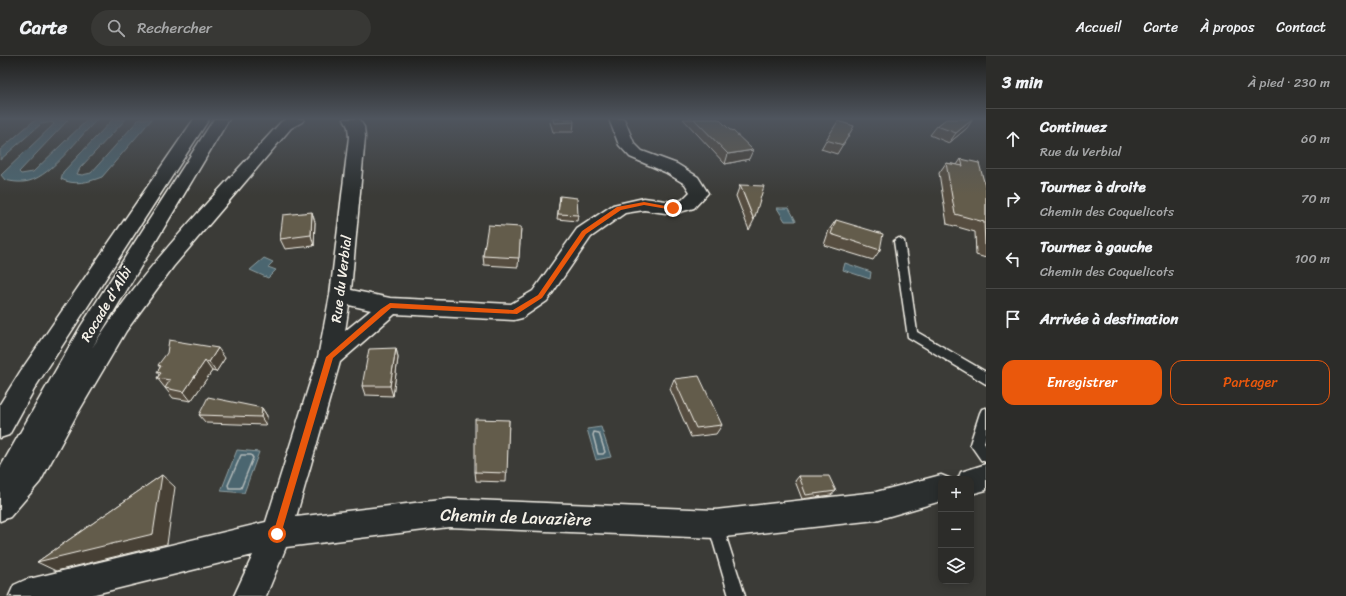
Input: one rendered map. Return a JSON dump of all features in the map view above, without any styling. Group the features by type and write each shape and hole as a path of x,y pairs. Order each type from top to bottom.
{"main road":[{"path":"28,379 155,170 173,144"},
{"name":"Rocade d'Albi","path":"0,426 28,379 185,144"},
{"name":"Rocade d'Albi","path":"0,494 89,332 206,144"},
{"path":"0,508 30,473 67,408 118,325 166,262 269,144"},
{"name":"Rue du Verbial","path":"250,596 277,534 330,357 340,295 357,144"},
{"path":"340,295 390,306 514,312 540,296 584,232 619,209 644,204 673,208 688,204 699,193 692,182 671,168 636,154 627,144"},
{"path":"330,357 390,306"},
{"path":"974,479 986,477"},
{"name":"Chemin de Lavazière","path":"25,596 277,534 449,513 715,524 876,506 938,489"}],"lane":[{"path":"899,241 912,334 974,370 986,379"},
{"path":"986,414 977,444 986,456"},
{"path":"715,524 737,596"}],"water":[{"path":"7,144 18,144 0,160 0,150"},
{"path":"33,144 45,144 19,172 21,174 33,172 62,144 74,144 47,171 29,181 14,182 5,180 1,175"},
{"path":"89,144 102,144 80,168 77,174 82,175 91,173 117,144 130,144 102,177 87,182 76,183 61,179 63,172"},
{"path":"777,208 789,208 796,221 785,221"},
{"path":"264,258 273,262 268,267 276,270 268,278 250,270"},
{"path":"845,263 871,272 870,279 843,270"},
{"path":"601,427 611,457 596,460 587,429"},
{"path":"237,450 259,452 244,493 221,491"}],"building":[{"path":"718,144 747,144 753,150 728,154"},
{"path":"961,159 979,163 986,189 986,245 984,222 955,214 946,163 963,166"},
{"path":"740,185 764,186 754,220"},
{"path":"560,196 577,198 578,215 558,214"},
{"path":"312,212 311,235 280,239 283,215"},
{"path":"836,220 883,234 880,250 831,234"},
{"path":"488,225 521,227 519,258 483,256"},
{"path":"169,340 218,348 209,362 205,361 184,392 165,388 170,380 157,378 161,373 157,372 161,366 158,365 167,353"},
{"path":"396,348 390,386 362,386 369,349"},
{"path":"699,376 722,425 696,428 674,379"},
{"path":"208,397 262,408 261,417 199,415"},
{"path":"475,419 509,420 507,473 475,472"},
{"path":"162,475 153,534 37,562"},
{"path":"799,476 829,476 836,491 806,495"}],"route":[{"path":"277,534 330,357 383,311 390,306 514,312 540,296 584,232 619,209 644,204 673,208"}]}
